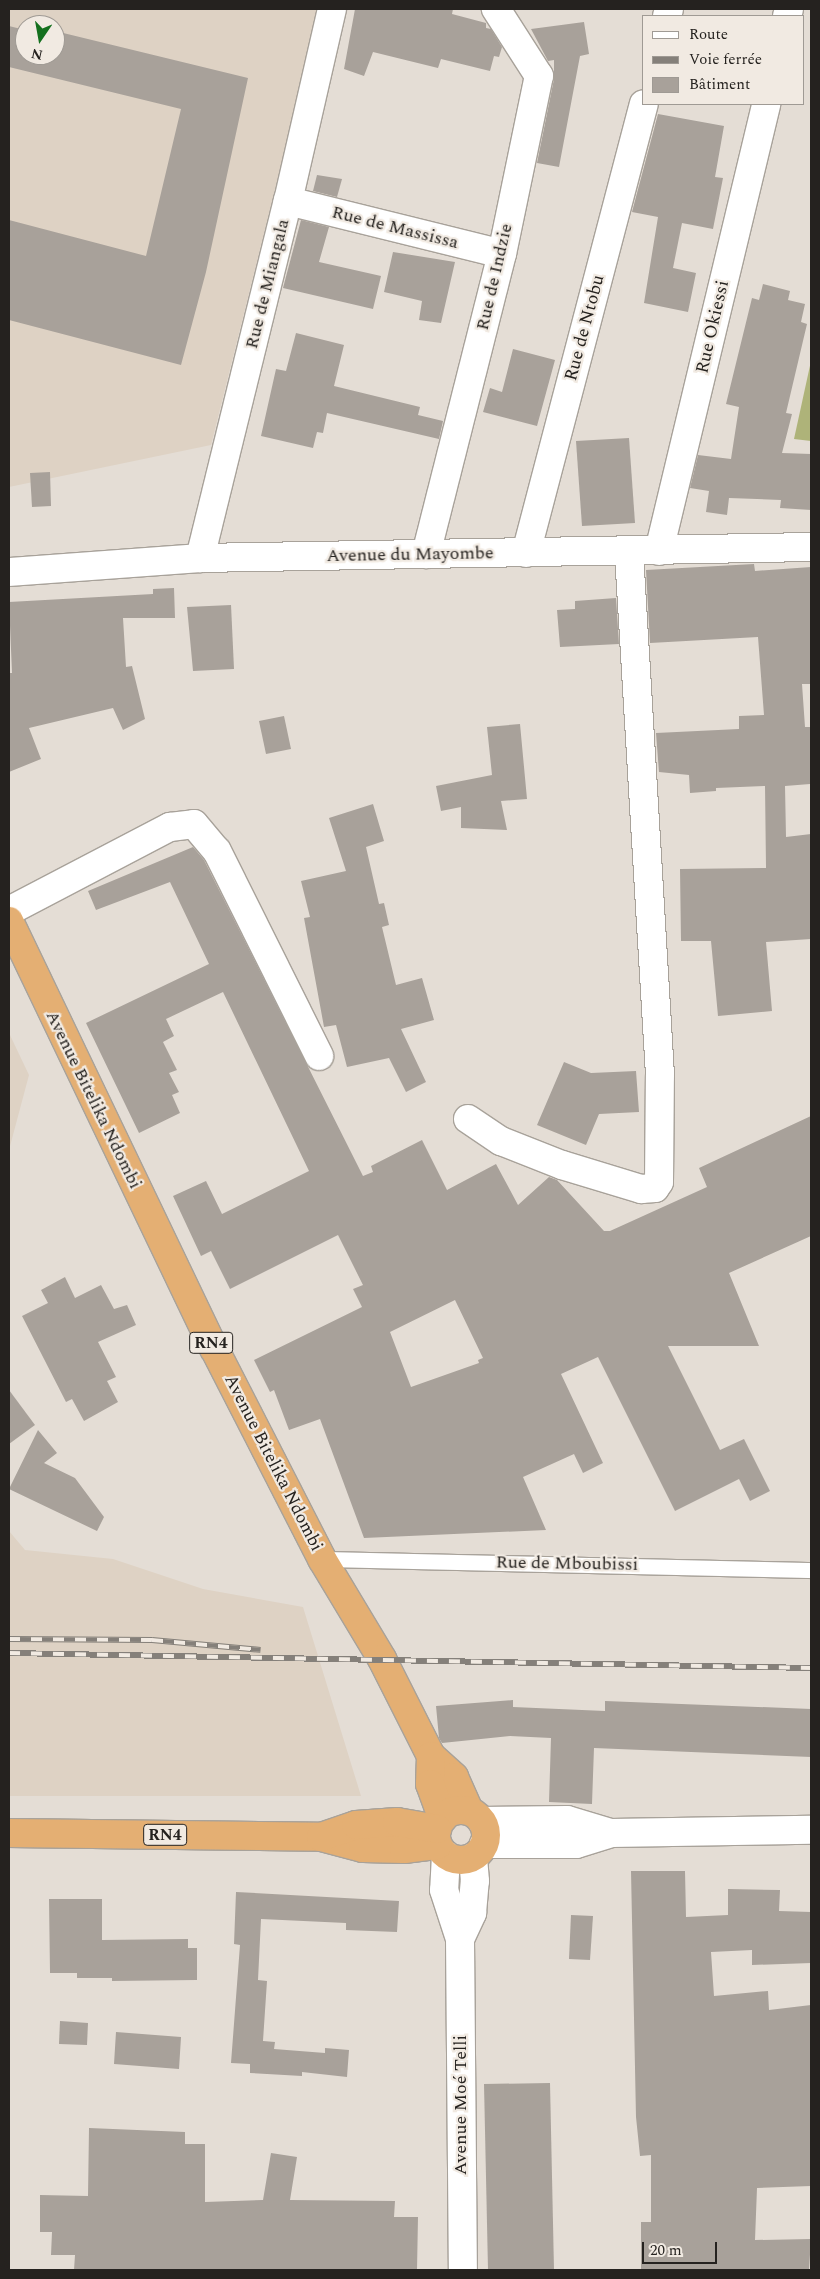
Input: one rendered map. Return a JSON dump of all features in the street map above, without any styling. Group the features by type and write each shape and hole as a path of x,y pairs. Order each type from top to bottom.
{"highway":[{"name":"Avenue Bitelika Ndombi","path":"9,921 183,1286 322,1559 382,1659 431,1756"},
{"name":"RN4","path":"431,1756 454,1777 477,1833"},
{"name":"RN4","path":"431,1756 430,1784 441,1837 457,1860 477,1833"},
{"name":"RN4","path":"441,1837 452,1812 477,1833"},
{"name":"RN4","path":"9,1833 321,1836 356,1825 389,1823 441,1837"}],"street":[{"name":"Rue de Miangala","path":"200,558 288,201 332,9"},
{"name":"Rue de Indzie","path":"426,554 502,254 539,76 496,9"},
{"name":"Rue de Ntobu","path":"526,553 644,105"},
{"name":"Rue Okiessi","path":"659,551 766,105"},
{"name":"Rue de Massissa","path":"288,201 502,254"},
{"name":"Avenue du Mayombe","path":"9,572 200,558 629,553 811,548"},
{"path":"468,1118 501,1141 571,1168 641,1189 656,1188 659,1182 660,1075 629,553"},
{"path":"9,911 170,827 194,824 217,851 319,1056"},
{"path":"477,1833 576,1844 611,1833 811,1830"},
{"name":"Avenue Moé Telli","path":"460,1939 472,1913 476,1881 477,1833"},
{"name":"Avenue Moé Telli","path":"441,1837 444,1890 460,1939 463,2270"}],"lane":[{"name":"Rue de Mboubissi","path":"322,1559 811,1570"}],"shaded area":[{"path":"9,9 320,9 211,445 9,487"},
{"path":"9,1033 29,1075 9,1150"},
{"path":"9,1531 25,1550 113,1559 203,1589 303,1607 361,1796 9,1796"}],"green space":[{"path":"811,361 811,441 794,439"}],"building":[{"path":"355,9 453,9 452,14 486,23 486,28 491,29 502,47 499,57 494,56 490,71 441,59 438,68 373,52 364,76 344,69"},
{"path":"584,22 589,54 580,56 559,167 537,163 554,79 554,60 548,61 531,29"},
{"path":"9,26 15,28 15,65 65,65 65,33 248,78 206,272 181,365 9,320 9,220 146,256 181,109 9,67"},
{"path":"658,114 724,126 715,177 723,178 713,229 682,223 673,268 696,273 688,312 644,303 658,217 632,212"},
{"path":"317,175 342,179 337,197 313,191"},
{"path":"301,220 329,227 319,262 381,276 373,309 283,288"},
{"path":"393,252 455,262 441,323 419,320 422,301 384,292"},
{"path":"763,284 790,291 788,300 805,304 801,322 807,324 786,413 792,414 782,453 811,454 811,510 780,508 781,500 729,498 727,515 706,512 709,491 690,488 698,455 731,459 739,407 726,404 752,298 759,300"},
{"path":"296,333 344,345 334,386 420,407 418,415 443,421 439,439 327,413 323,433 317,432 313,448 261,436 276,369 286,371"},
{"path":"513,349 555,360 537,426 483,412 490,388 502,392"},
{"path":"629,438 635,523 582,526 576,441"},
{"path":"50,472 51,506 32,507 30,473"},
{"path":"754,564 755,571 811,567 811,684 802,684 805,727 811,727 810,784 785,786 786,837 811,834 811,939 766,942 772,1011 718,1016 711,941 681,941 680,869 766,868 765,786 716,788 716,791 690,793 689,775 659,772 656,733 739,729 739,716 764,715 758,637 650,643 646,570"},
{"path":"174,588 175,618 123,618 126,667 132,666 145,719 123,730 113,708 29,728 41,759 9,772 9,673 12,673 9,602 153,594 153,589"},
{"path":"616,598 619,644 560,647 557,610 575,609 575,601"},
{"path":"231,605 234,669 193,671 187,607"},
{"path":"284,716 291,749 266,754 259,721"},
{"path":"520,724 527,799 501,801 507,830 461,828 461,807 441,811 436,786 492,775 487,727"},
{"path":"373,804 384,841 366,847 379,904 384,903 389,925 382,927 396,985 422,978 434,1020 401,1029 426,1082 406,1092 389,1058 347,1067 336,1025 324,1027 304,918 310,917 301,881 346,871 329,818"},
{"path":"193,847 204,860 363,1176 373,1172 371,1166 422,1140 447,1190 496,1164 518,1205 549,1177 557,1180 604,1231 610,1231 707,1187 699,1168 811,1116 811,1236 729,1273 759,1346 668,1346 720,1450 744,1439 770,1491 750,1501 739,1479 675,1511 598,1357 561,1374 603,1463 583,1473 574,1454 523,1477 546,1530 364,1538 320,1419 289,1430 274,1390 270,1392 254,1360 362,1307 353,1289 363,1285 338,1235 230,1289 211,1251 201,1256 173,1196 206,1181 222,1214 309,1171 223,992 166,1019 174,1036 163,1042 177,1070 169,1073 179,1092 172,1095 180,1113 139,1133 86,1023 209,964 170,882 96,910 88,891","holes":["455,1300 483,1358 478,1360 479,1363 411,1387 390,1332"]},
{"path":"564,1062 591,1073 636,1071 639,1112 599,1114 586,1145 537,1125"},
{"path":"65,1277 75,1298 101,1285 114,1309 127,1305 136,1325 98,1342 116,1377 107,1381 118,1402 84,1421 72,1399 66,1402 22,1316 48,1303 41,1290"},
{"path":"9,1390 35,1425 9,1444"},
{"path":"38,1430 57,1453 44,1463 75,1478 104,1517 97,1531 9,1489"},
{"path":"513,1700 513,1707 605,1711 605,1701 811,1709 811,1757 594,1748 592,1804 549,1802 551,1738 510,1736 442,1743 439,1738 436,1706"},
{"path":"631,1871 685,1871 686,1917 728,1915 728,1889 780,1890 779,1911 811,1912 811,1963 752,1965 752,1950 711,1952 714,1996 768,1991 769,2010 811,2005 811,2186 757,2188 755,2240 811,2239 809,2270 641,2270 641,2222 651,2222 651,2155 640,2156 636,2117"},
{"path":"236,1892 399,1901 397,1932 346,1930 346,1923 261,1919 258,1980 267,1981 263,2041 275,2042 274,2049 325,2053 325,2048 349,2050 347,2077 302,2072 302,2076 250,2073 250,2064 231,2063 240,1945 234,1944"},
{"path":"49,1899 102,1899 102,1940 188,1939 188,1948 197,1948 197,1980 112,1981 112,1978 77,1978 77,1973 50,1973"},
{"path":"571,1915 593,1916 590,1960 569,1959"},
{"path":"60,2021 88,2023 87,2045 59,2044"},
{"path":"116,2032 181,2037 179,2069 114,2064"},
{"path":"550,2083 554,2270 488,2270 484,2084"},
{"path":"89,2128 185,2132 185,2144 205,2144 205,2202 263,2200 271,2153 297,2157 290,2200 395,2201 394,2217 418,2217 417,2270 74,2270 75,2255 51,2255 52,2232 40,2232 40,2195 88,2196"}],"railway":[{"path":"9,1639 152,1640 261,1650"},
{"path":"9,1653 811,1668"}]}
